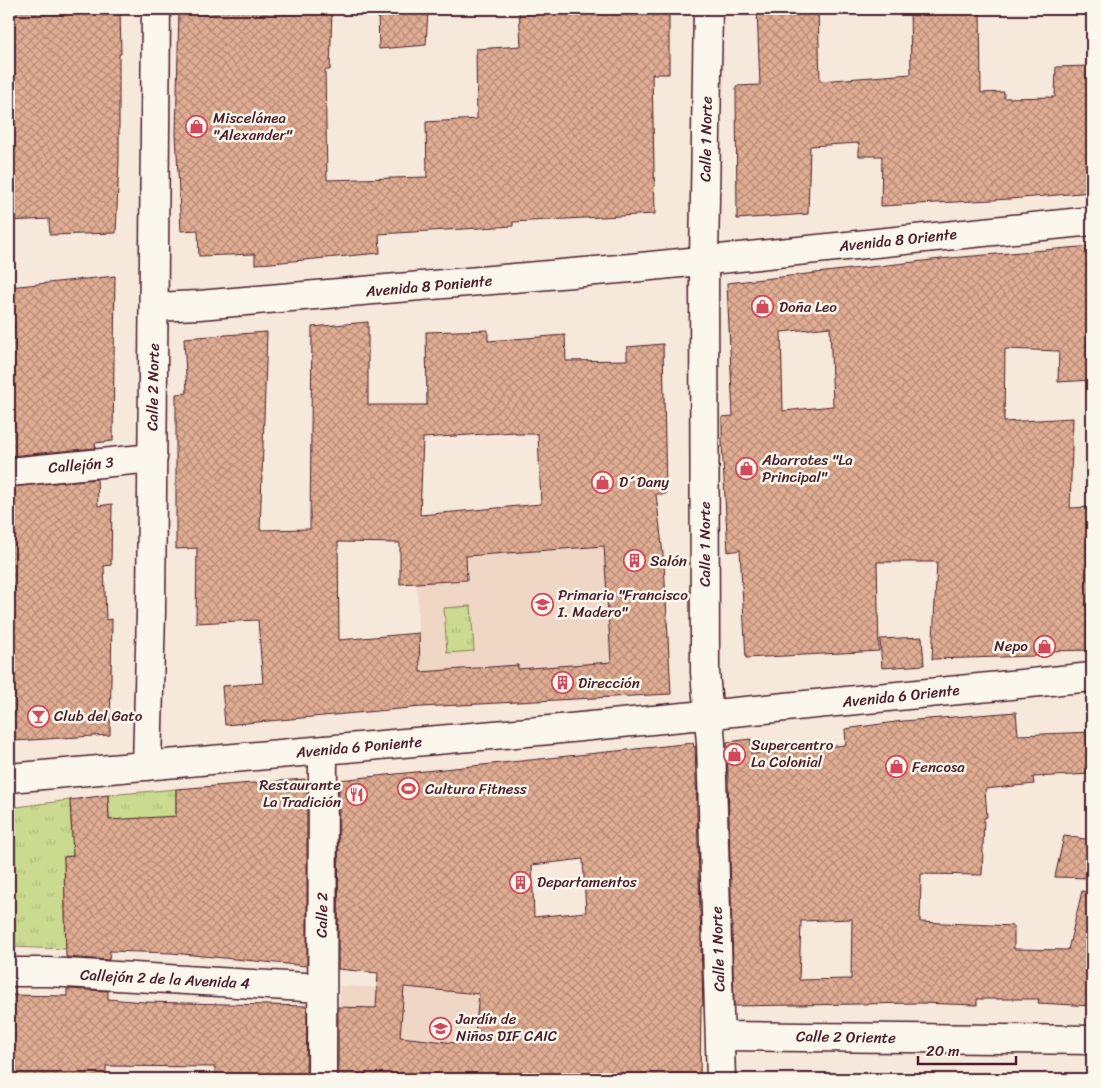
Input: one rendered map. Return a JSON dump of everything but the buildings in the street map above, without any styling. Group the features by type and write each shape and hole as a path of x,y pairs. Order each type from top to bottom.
{"street":[{"name":"Calle 2 Norte","path":"147,766 154,307 156,9"},
{"name":"Calle 1 Norte","path":"708,9 704,259 705,672 709,714 721,1079"},
{"name":"Avenida 8 Oriente","path":"704,259 1092,221"},
{"name":"Avenida 8 Poniente","path":"154,307 492,281 704,259"},
{"name":"Callejón 3","path":"9,472 152,458"},
{"name":"Avenida 6 Oriente","path":"709,714 1092,677"},
{"name":"Avenida 6 Poniente","path":"9,778 709,714"},
{"name":"Calle 2","path":"322,1079 323,750"},
{"name":"Callejón 2 de la Avenida 4","path":"9,972 48,972 322,988"},
{"name":"Calle 2 Oriente","path":"720,1036 1092,1040"}],"shaded area":[{"name":"Primaria \"Francisco I. Madero\"","path":"656,494 663,563 671,694 421,708 417,583 420,515"},
{"name":"Jardín de Niños DIF CAIC","path":"340,986 418,989 543,1000 543,1079 336,1079"}],"green space":[{"path":"471,606 474,651 447,653 444,608"},
{"path":"176,789 176,816 110,851 64,857 66,949 9,947 9,808 70,800 72,837 110,833 108,795"}],"place":[{"name":"Miscelánea \"Alexander\"","path":"197,127"},
{"name":"Doña Leo","path":"763,307"},
{"name":"Abarrotes \"La Principal\"","path":"746,469"},
{"name":"D´Dany","path":"603,482"},
{"name":"Salón","path":"634,561"},
{"name":"Primaria \"Francisco I. Madero\"","path":"542,604"},
{"name":"Nepo","path":"1044,646"},
{"name":"Dirección","path":"562,683"},
{"name":"Club del Gato","path":"38,716"},
{"name":"Supercentro La Colonial","path":"735,754"},
{"name":"Fencosa","path":"896,767"},
{"name":"Cultura Fitness","path":"409,789"},
{"name":"Restaurante La Tradición","path":"357,794"},
{"name":"Departamentos","path":"521,882"},
{"name":"Jardín de Niños DIF CAIC","path":"440,1028"}]}
